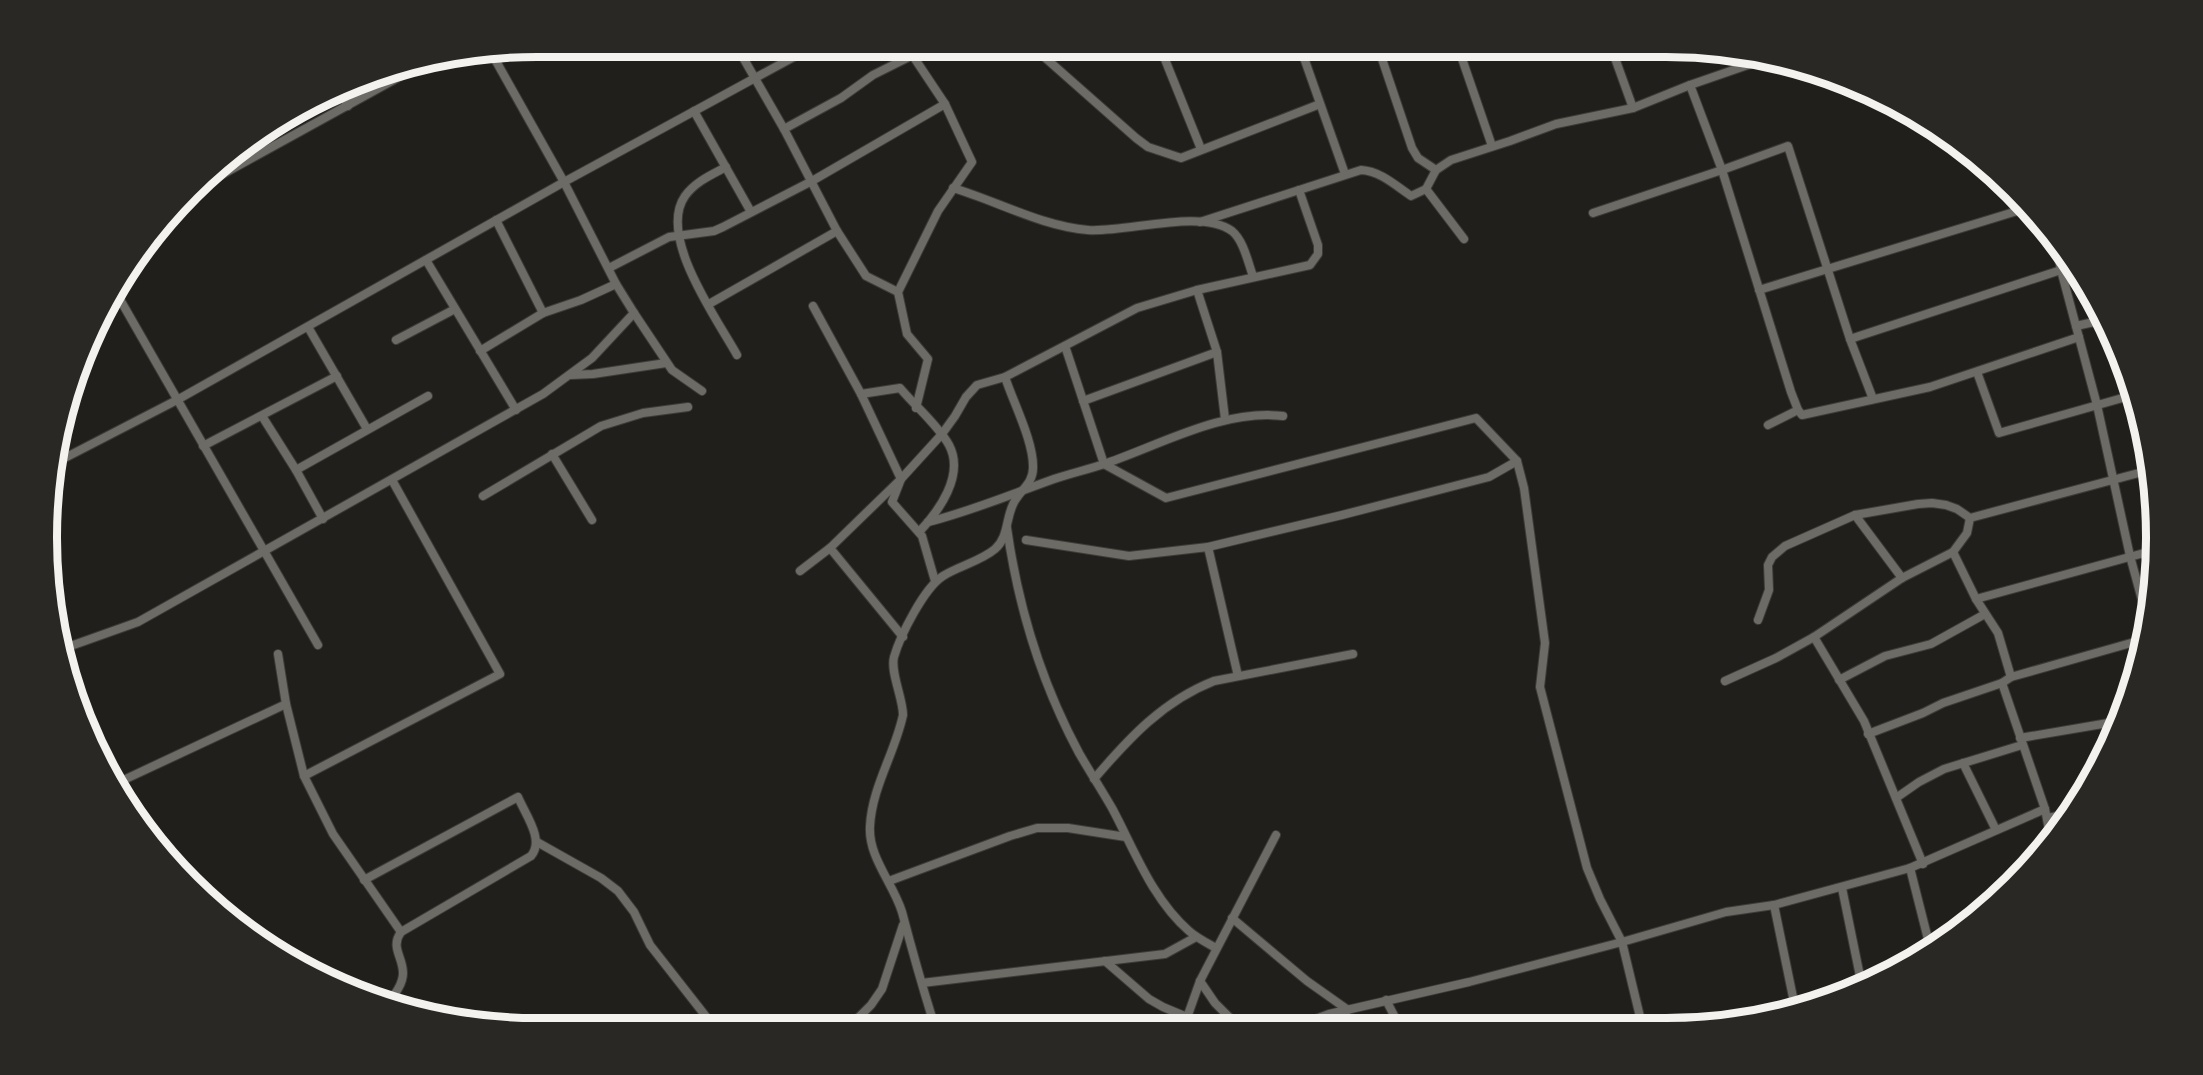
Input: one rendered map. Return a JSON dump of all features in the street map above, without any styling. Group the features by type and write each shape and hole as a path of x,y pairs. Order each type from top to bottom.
{"street":[{"path":"744,57 837,231 866,276 898,292"},
{"path":"64,459 177,400 564,182 792,57"},
{"path":"784,129 841,98 873,75 911,57"},
{"path":"914,57 945,104 972,162 934,218 898,292 907,334 928,359 916,408"},
{"path":"1046,57 1148,147 1181,158 1320,104"},
{"path":"1164,57 1201,150"},
{"path":"1303,57 1345,174"},
{"path":"1382,57 1412,148 1418,158 1436,170"},
{"path":"1462,57 1492,146"},
{"path":"1615,57 1634,108"},
{"path":"495,59 564,182 616,284 634,313 666,363 683,380 702,391"},
{"path":"1200,222 1361,170 1370,171 1411,196 1426,189 1436,170 1451,160 1556,124 1634,108 1741,63"},
{"path":"224,174 397,78"},
{"path":"1690,85 1722,170 1798,410 1802,415 1930,387 2079,337"},
{"path":"344,98 348,106"},
{"path":"609,268 657,241 679,235 714,231 812,182 945,104"},
{"path":"694,111 751,212"},
{"path":"1593,213 1788,146 1850,339 1873,399"},
{"path":"726,167 702,180 684,197 679,207 677,220 684,255 738,355"},
{"path":"953,188 1048,221 1087,230 1110,230 1179,221 1200,222 1232,232 1244,249 1253,276"},
{"path":"1426,189 1464,239"},
{"path":"800,571 830,548 901,479 942,434 970,391 985,381 1005,377 1137,308 1253,276 1306,267 1317,258 1318,245 1299,190"},
{"path":"1759,290 2017,211"},
{"path":"496,220 543,313"},
{"path":"709,304 837,231"},
{"path":"426,260 516,410"},
{"path":"2060,263 2097,405 2112,481 2142,600"},
{"path":"1850,339 2061,270"},
{"path":"480,351 543,313 581,300 616,284"},
{"path":"1197,290 1217,352 1225,419"},
{"path":"120,299 318,645"},
{"path":"813,306 861,394 901,479 892,502 919,532 935,581"},
{"path":"396,340 455,309"},
{"path":"69,646 138,622 516,410 571,375 592,358 634,313"},
{"path":"2076,326 2094,322"},
{"path":"308,327 367,429"},
{"path":"1065,346 1104,464 1166,498 1476,418 1517,461 1524,488 1545,643 1540,687 1587,868 1622,942 1641,1018"},
{"path":"1083,401 1217,352"},
{"path":"571,375 666,363"},
{"path":"1977,372 1999,434 2125,397"},
{"path":"203,446 337,376"},
{"path":"932,1018 902,912 872,844 870,828 878,790 903,715 903,703 893,665 903,637 924,595 935,581 995,549 1004,537 1011,508 1030,481 1033,459 1005,377"},
{"path":"861,394 900,388 942,434 950,447 953,468 945,496 919,532"},
{"path":"296,470 428,396"},
{"path":"483,496 601,426 643,413 688,406"},
{"path":"1768,425 1798,410"},
{"path":"928,522 977,509 1225,419 1254,414 1283,416"},
{"path":"262,416 323,519"},
{"path":"552,454 592,520"},
{"path":"1026,540 1129,556 1208,547 1489,477 1517,461"},
{"path":"1758,620 1769,590 1767,572 1772,557 1785,546 1855,515 1932,503 1957,509 1970,518 2142,472"},
{"path":"304,776 500,674 392,480"},
{"path":"1855,515 1902,578"},
{"path":"1725,681 1776,658 1814,637 1902,578 1953,552 1967,533 1970,518"},
{"path":"1007,527 1017,586 1034,645 1078,752 1149,879 1182,923 1196,937 1216,948"},
{"path":"1208,547 1238,676"},
{"path":"830,548 903,637"},
{"path":"1953,552 1976,599 1998,633 2011,677"},
{"path":"1976,599 2146,552"},
{"path":"1839,680 1885,656 1931,644 1985,614"},
{"path":"1814,637 1864,722 1923,864"},
{"path":"1868,734 1943,703 2002,683 2011,677 2135,642"},
{"path":"278,654 286,704 304,776 333,834 401,932"},
{"path":"1094,779 1124,743 1172,703 1195,689 1214,681 1353,654"},
{"path":"2002,683 2045,809 2049,828"},
{"path":"123,781 286,704"},
{"path":"1896,798 1944,769 2021,741 2108,723"},
{"path":"1963,763 1996,830"},
{"path":"364,880 518,797 537,842 536,850 531,856 401,932 396,947 403,972 399,987 393,995"},
{"path":"1318,1018 1469,982 1726,912 1774,905 1842,888 1923,864 2045,809"},
{"path":"2047,818 2057,816"},
{"path":"889,881 1037,828 1068,828 1126,837"},
{"path":"1105,962 1149,999 1187,1017 1200,981 1216,948 1276,835"},
{"path":"537,842 602,878 618,891 634,912 650,945 707,1018"},
{"path":"1911,868 1928,939"},
{"path":"1842,888 1860,976"},
{"path":"1774,905 1794,1001"},
{"path":"1232,918 1307,981 1348,1010"},
{"path":"858,1018 882,989 904,923"},
{"path":"922,983 1165,954 1196,937"},
{"path":"1200,981 1215,1003 1230,1018"},
{"path":"1386,1000 1395,1018"}]}
